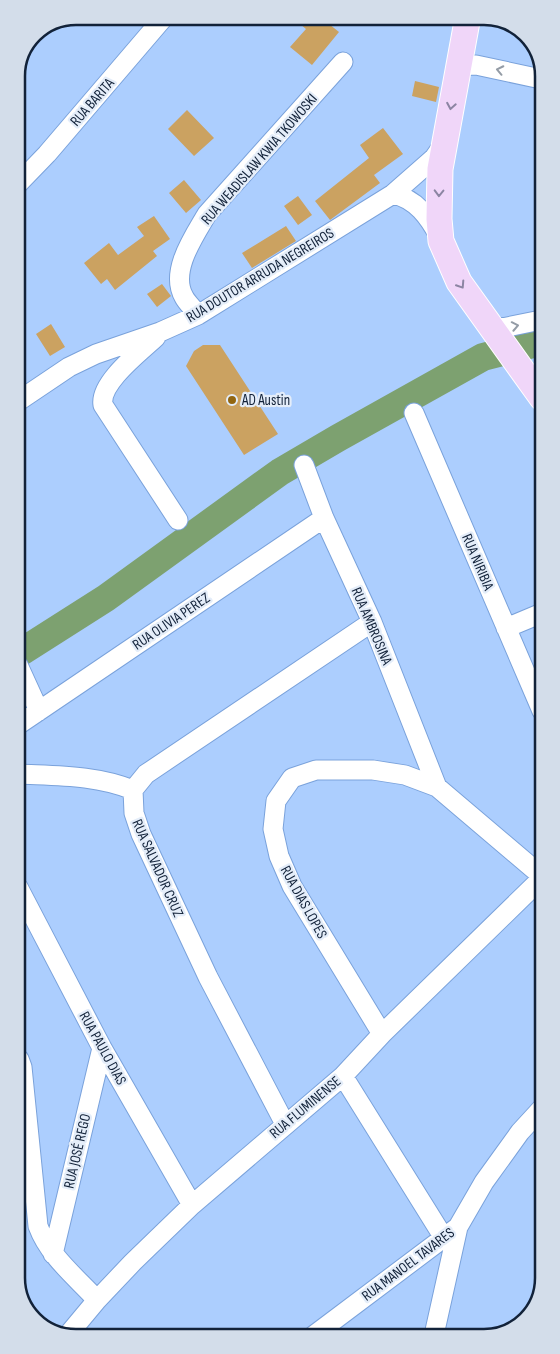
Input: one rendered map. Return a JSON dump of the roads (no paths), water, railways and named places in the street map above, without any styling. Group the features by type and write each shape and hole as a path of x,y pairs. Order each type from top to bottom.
{"main road":[{"path":"466,25 443,146 439,190 441,242 452,270 514,354 535,387"}],"street":[{"name":"RUA BARITA","path":"25,177 157,25"},
{"name":"RUA WEADISLAW KWIA TKOWOSKI","path":"198,315 183,296 180,281 182,265 191,241 207,214 343,62"},
{"path":"458,66 476,65 535,77"},
{"name":"RUA DOUTOR ARRUDA NEGREIROS","path":"25,397 69,367 96,354 160,332 198,315 393,194 434,158 443,146"},
{"path":"393,194 408,199 421,210 441,242"},
{"path":"514,354 502,328 535,321"},
{"path":"160,332 105,389 102,397 103,405 178,520"},
{"name":"RUA NIRIBIA","path":"414,413 535,695"},
{"name":"RUA AMBROSINA","path":"304,465 324,518 372,622 436,787"},
{"name":"RUA OLIVIA PEREZ","path":"25,720 324,518"},
{"path":"506,628 535,616"},
{"path":"25,774 87,777 112,782 133,790 146,774 372,622"},
{"path":"25,680 39,711"},
{"name":"RUA DIAS LOPES","path":"382,1034 292,886 279,856 273,829 276,801 292,778 316,770 373,770 404,775 436,787 535,870"},
{"name":"RUA SALVADOR CRUZ","path":"133,790 134,813 141,834 208,977 285,1124"},
{"name":"RUA FLUMINENSE","path":"73,1329 97,1300 192,1205 343,1076 382,1034 535,885"},
{"name":"RUA PAULO DIAS","path":"25,901 102,1048 192,1205"},
{"name":"RUA JOSÉ REGO","path":"53,1254 102,1048"},
{"path":"343,1076 451,1233 435,1329"},
{"path":"25,1097 38,1226 42,1238 53,1254 97,1300"},
{"name":"RUA MANOEL TAVARES","path":"322,1329 451,1233 484,1182 520,1132 535,1116"}],"waterway":[{"path":"25,650 106,598 280,472 483,357 535,344"}],"place":[{"name":"AD Austin","path":"232,400"}]}
